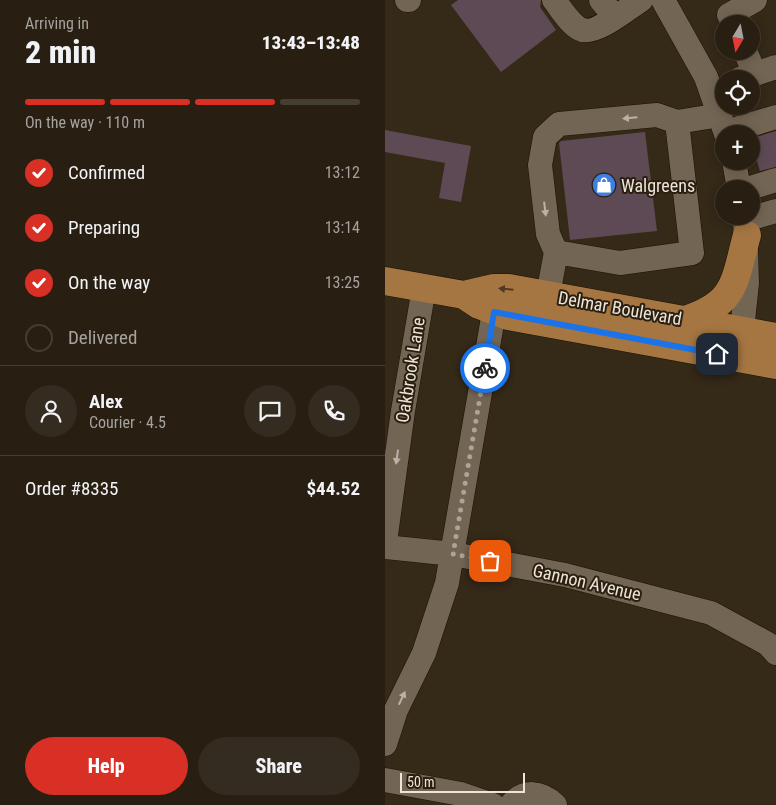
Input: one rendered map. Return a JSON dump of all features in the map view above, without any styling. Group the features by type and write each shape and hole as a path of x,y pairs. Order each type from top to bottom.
{"main road":[{"path":"685,320 712,309 726,298 735,278 746,225"},
{"name":"Delmar Boulevard","path":"385,282 464,295 494,288 548,295 776,337"},
{"name":"Delmar Boulevard","path":"464,295 494,312 776,365"}],"street":[{"path":"554,0 579,29 586,32 594,30 608,9 641,0"},
{"path":"663,0 706,77 715,84"},
{"path":"728,13 755,0"},
{"path":"548,295 556,252 548,234 540,165 545,137 559,124 657,115 677,122 715,126"},
{"path":"734,125 776,117"},
{"path":"556,252 620,262 692,253 677,122"},
{"path":"760,185 776,180"},
{"path":"760,218 776,211"},
{"path":"738,358 744,331 747,283 746,225"},
{"name":"Oakbrook Lane","path":"385,542 403,411 424,288"},
{"path":"385,744 396,710 424,653 434,626 453,554 494,312"},
{"name":"Gannon Avenue","path":"385,547 453,554 565,575 711,613 768,644 776,653"},
{"path":"385,780 461,794 493,805"},
{"path":"511,805 523,796 533,794 547,797 555,805"}],"building":[{"path":"458,0 541,0 540,7 556,30 501,72 451,5"},
{"path":"385,130 471,146 461,202 439,198 445,163 385,152"},
{"path":"776,131 776,167 760,171 760,170 760,136"},
{"path":"645,132 657,231 570,240 559,143 561,141"}],"way so far":[{"path":"485,368 453,554 490,561"}],"place":[{"name":"Walgreens","path":"604,185"}],"route":[{"path":"485,368 494,312 717,354"}]}
